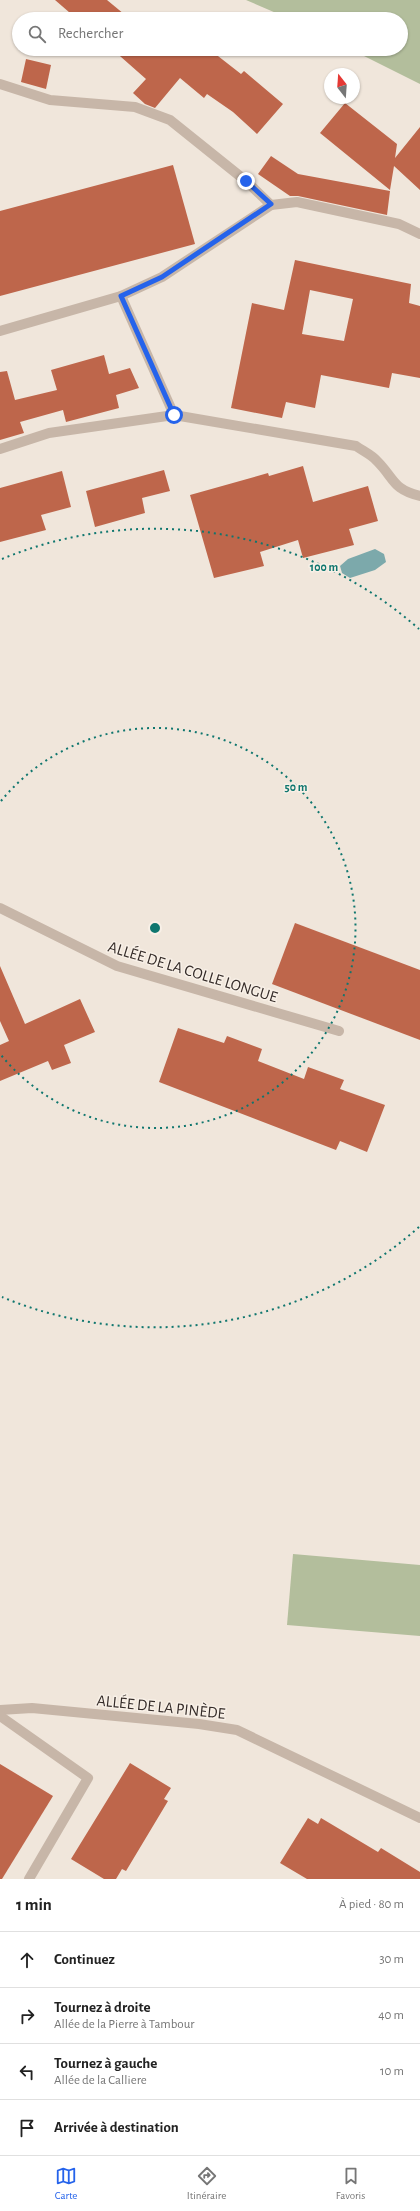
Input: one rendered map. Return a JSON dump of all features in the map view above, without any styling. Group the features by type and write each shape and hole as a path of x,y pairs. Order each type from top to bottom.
{"street":[{"path":"0,84 50,100 135,107 170,120 246,181 271,204"},
{"path":"0,331 121,296 162,277 271,204 297,202 399,224 420,234"},
{"path":"121,296 174,415"},
{"path":"0,448 49,433 174,415 356,446 377,460 396,486 409,494 420,496"},
{"name":"ALLÉE DE LA COLLE LONGUE","path":"0,908 116,966 339,1031"},
{"name":"ALLÉE DE LA PINÈDE","path":"0,1710 32,1708 199,1724 237,1730 420,1818"},
{"path":"0,1716 88,1778 29,1879"}],"green space":[{"path":"246,0 420,0 420,84 364,56 408,56 408,12 274,12"},
{"path":"293,1554 420,1565 420,1636 287,1625"}],"water":[{"path":"375,549 384,554 386,562 375,570 350,578 342,573 340,566 348,559"}],"building":[{"path":"55,0 107,0 122,12 69,12"},
{"path":"120,56 218,56 241,74 244,71 283,104 257,134 233,112 207,94 204,98 180,78 155,108 145,104 133,93 146,79"},
{"path":"26,59 51,65 46,89 21,82"},
{"path":"344,104 346,104 397,144 395,158 420,127 420,190 394,166 390,190 320,133"},
{"path":"271,156 298,174 390,191 387,215 298,196 290,196 258,174"},
{"path":"173,165 195,244 0,296 0,211"},
{"path":"295,260 411,284 409,303 420,306 420,378 392,373 389,388 321,375 315,408 286,402 282,418 231,408 252,303 284,310","holes":["310,290 353,299 344,341 302,334"]},
{"path":"104,355 109,374 130,368 139,388 116,395 119,408 66,422 63,410 20,422 24,433 0,440 0,372 7,371 15,400 57,390 51,370"},
{"path":"303,466 313,502 368,486 378,521 349,529 354,545 303,558 298,540 260,552 264,566 214,578 190,495 268,473 269,476"},
{"path":"164,470 170,491 142,498 145,513 95,527 86,491"},
{"path":"62,471 71,507 41,515 46,530 0,542 0,488"},
{"path":"295,923 420,970 420,1040 272,984"},
{"path":"0,966 25,1024 80,999 95,1032 64,1045 71,1063 52,1070 48,1061 0,1081 0,1045 9,1041 0,1021"},
{"path":"178,1028 224,1043 227,1036 262,1049 258,1061 304,1079 308,1067 344,1080 340,1089 385,1105 367,1152 340,1141 336,1150 159,1082"},
{"path":"130,1763 171,1788 164,1799 168,1801 126,1871 122,1869 116,1879 104,1879 71,1859"},
{"path":"0,1764 53,1796 2,1879 0,1879"},
{"path":"308,1818 318,1824 321,1818 378,1852 381,1848 420,1872 420,1879 307,1879 280,1863"}],"route":[{"path":"174,415 121,296 162,277 271,204 246,181"}]}
